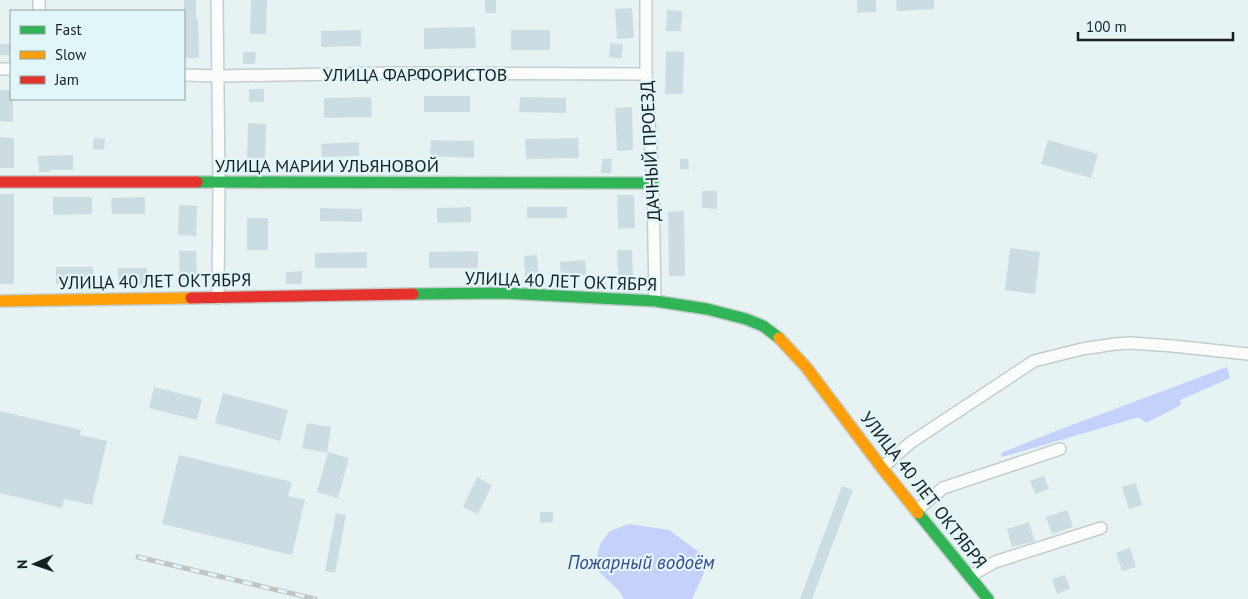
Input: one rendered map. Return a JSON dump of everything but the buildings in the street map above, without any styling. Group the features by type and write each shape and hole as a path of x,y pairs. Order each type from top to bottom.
{"street":[{"path":"217,0 220,182 218,298"},
{"name":"ДАЧНЫЙ ПРОЕЗД","path":"646,0 646,74 653,183 655,301"},
{"name":"УЛИЦА ФАРФОРИСТОВ","path":"185,75 395,73 646,74"},
{"name":"УЛИЦА МАРИИ УЛЬЯНОВОЙ","path":"0,182 653,183"},
{"name":"УЛИЦА 40 ЛЕТ ОКТЯБРЯ","path":"0,301 504,293 655,301 707,308 746,319 763,326 781,340 806,366 882,468 988,599"},
{"path":"882,468 910,443 1034,361 1082,349 1131,343 1248,354"},
{"path":"916,511 944,488 1060,449"},
{"path":"970,576 995,562 1101,528"}],"water":[{"path":"1227,367 1230,378 1180,400 1181,405 1146,423 1139,417 1002,457 1001,453 1056,431"},
{"name":"Пожарный водоём","path":"629,524 669,530 703,555 704,573 692,599 624,599 620,592 595,568 600,544 610,531"}],"railway":[{"path":"138,557 315,599"}],"traffic: fast":[{"path":"197,182 653,183"},
{"path":"413,294 504,293 655,301 707,309 746,319 763,326 779,338"},
{"path":"918,513 988,599"}],"traffic: slow":[{"path":"0,301 191,298"},
{"path":"779,338 806,367 918,513"}],"traffic: jam":[{"path":"0,182 197,182"},
{"path":"191,298 413,294"}]}
